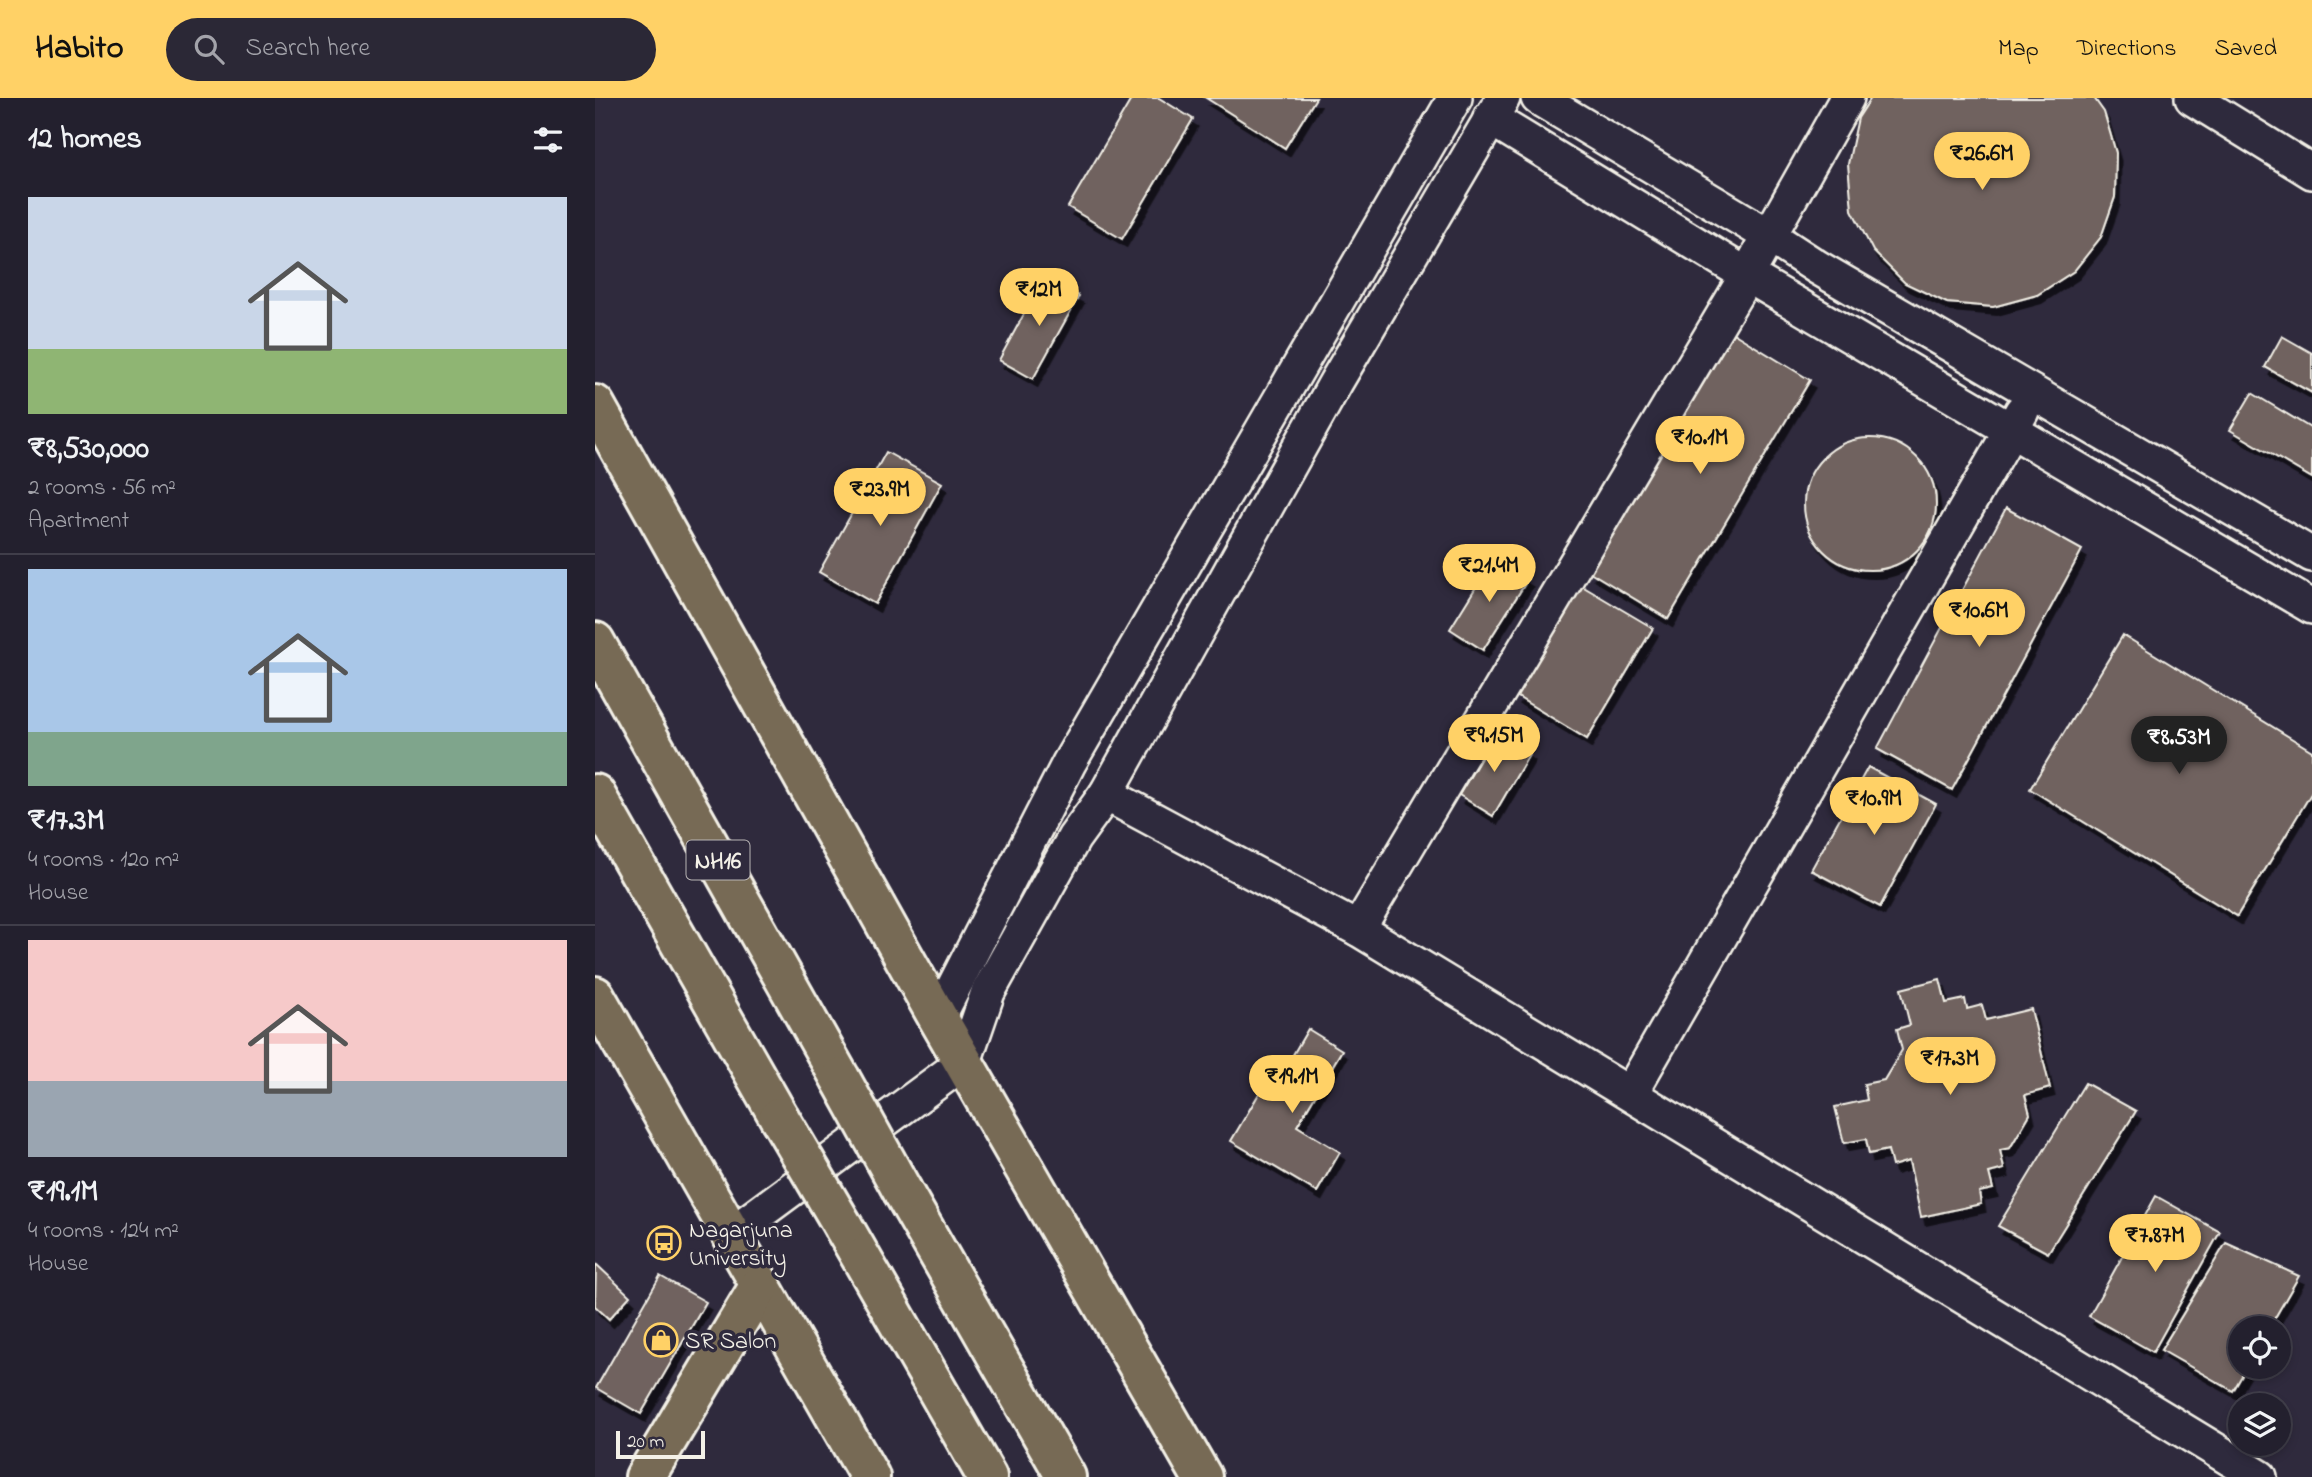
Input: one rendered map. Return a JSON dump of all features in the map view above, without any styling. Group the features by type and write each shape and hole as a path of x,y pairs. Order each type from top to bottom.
{"main road":[{"path":"595,405 938,1018 1202,1477"},
{"name":"NH16","path":"595,642 1066,1477"},
{"path":"595,794 987,1477"},
{"path":"595,996 870,1477"},
{"path":"645,1477 760,1285"}],"street":[{"path":"938,1018 1069,763 1455,98"},
{"path":"1538,98 1817,267 2312,555"},
{"path":"1357,929 1747,275 1847,98"},
{"path":"2192,98 2312,172"},
{"path":"731,1234 964,1062 988,992 1074,838 1106,794 1336,382 1497,108 1747,275 2312,607"},
{"path":"1631,1092 2034,391"},
{"path":"1106,794 1357,929 1631,1092 2260,1477"}],"building":[{"path":"1132,98 1159,98 1193,119 1122,239 1068,207"},
{"path":"1206,98 1316,98 1285,148"},
{"path":"1871,98 2094,98 2104,112 2116,153 2115,197 2101,237 2074,271 2037,295 1993,307 1947,303 1905,283 1873,251 1852,210 1848,164 1858,118"},
{"path":"1044,277 1079,296 1033,379 999,360"},
{"path":"1733,333 1810,380 1668,619 1590,572"},
{"path":"2282,336 2312,353 2312,393 2265,367"},
{"path":"2252,393 2312,429 2312,478 2230,430"},
{"path":"1870,438 1895,443 1917,457 1931,479 1936,504 1931,529 1917,551 1895,565 1870,570 1845,565 1823,551 1809,529 1804,504 1809,479 1823,457 1845,443"},
{"path":"886,452 942,483 875,604 819,572"},
{"path":"2006,508 2082,550 1952,790 1877,749"},
{"path":"1494,558 1528,579 1483,650 1450,629"},
{"path":"1582,586 1653,628 1587,739 1516,696"},
{"path":"2123,635 2312,751 2312,792 2237,916 2030,789"},
{"path":"1496,733 1530,753 1493,816 1459,795"},
{"path":"1868,767 1936,804 1880,907 1811,870"},
{"path":"1940,979 1946,1003 1965,999 1967,1009 1982,1005 1986,1020 2031,1009 2050,1088 2025,1095 2030,1114 2010,1148 2000,1150 2004,1169 1989,1173 1993,1189 1979,1192 1981,1204 1921,1217 1909,1161 1892,1166 1888,1150 1869,1154 1866,1139 1844,1143 1835,1107 1867,1100 1864,1084 1884,1080 1902,1050 1897,1029 1910,1025 1901,989"},
{"path":"1308,1029 1342,1050 1297,1126 1340,1152 1317,1192 1231,1141 1279,1060 1287,1065"},
{"path":"2085,1083 2136,1111 2048,1253 1998,1226"},
{"path":"2156,1196 2220,1232 2153,1352 2089,1316"},
{"path":"2226,1243 2299,1276 2276,1316 2228,1316 2228,1379 2240,1379 2233,1391 2161,1350"},
{"path":"596,1264 630,1296 609,1319 595,1306"},
{"path":"660,1276 706,1302 641,1414 596,1388"}],"place":[{"name":"Nagarjuna University","path":"664,1243"},
{"name":"SR Salon","path":"661,1340"}]}
